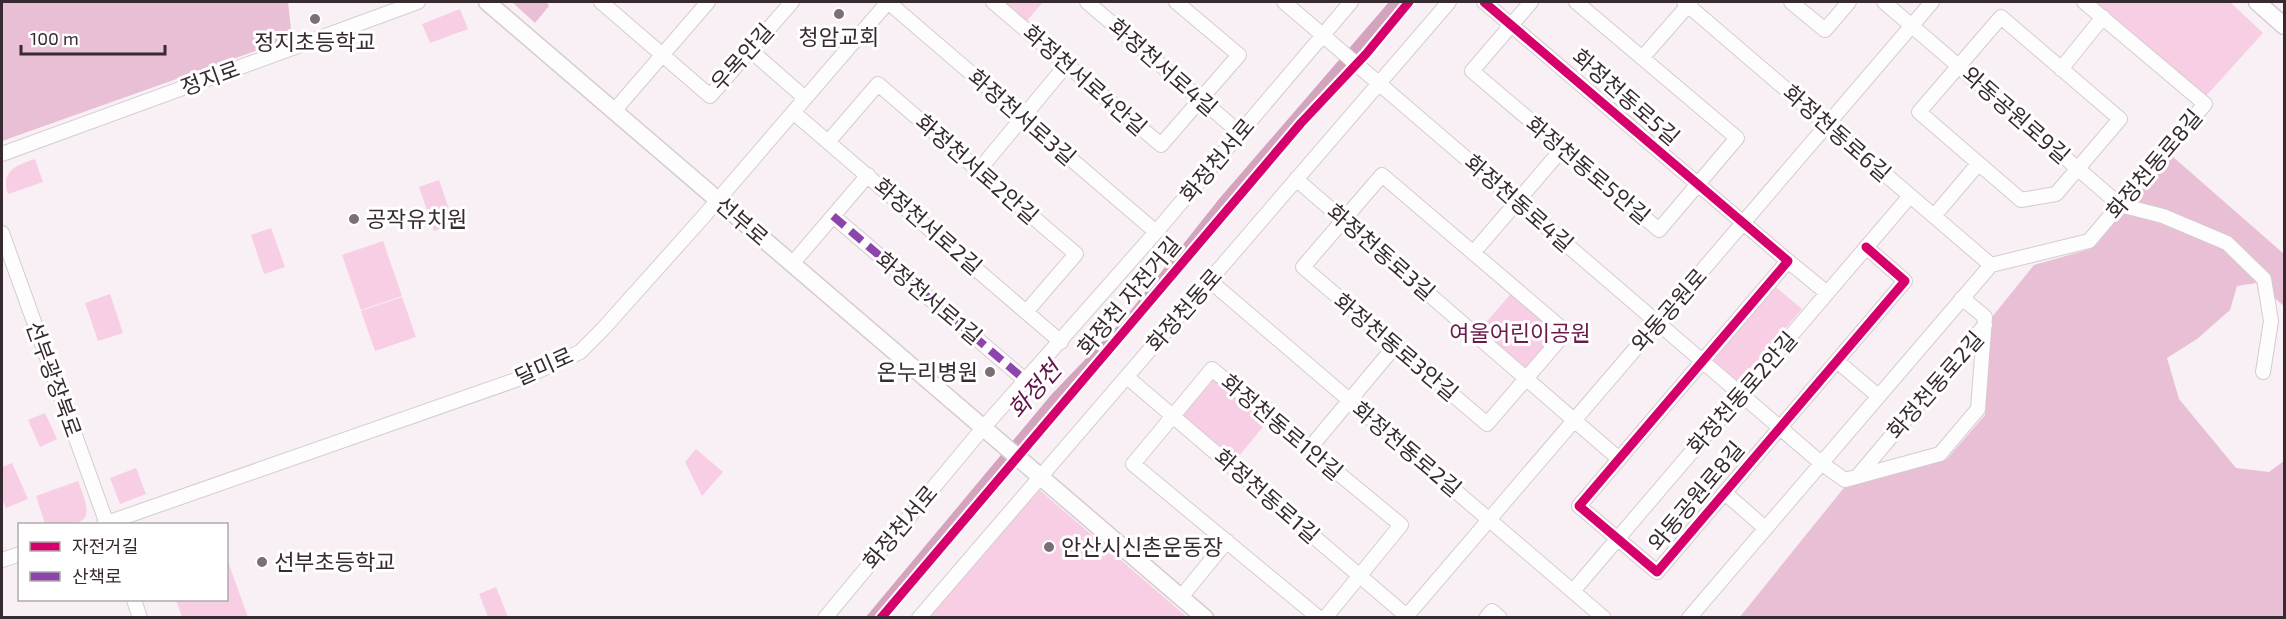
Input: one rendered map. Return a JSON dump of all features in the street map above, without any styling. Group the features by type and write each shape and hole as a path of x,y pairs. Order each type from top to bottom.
{"main road":[{"name":"선부로","path":"487,2 1040,478"},
{"path":"2256,2 2284,26"},
{"path":"1040,478 1205,618"}],"street":[{"name":"정지로","path":"2,154 418,2"},
{"path":"601,2 662,55"},
{"name":"우목안길","path":"662,55 710,96 792,2"},
{"name":"달미로","path":"109,523 527,376 580,352 718,200 888,2"},
{"name":"화정천서로3길","path":"888,2 1156,232"},
{"name":"화정천서로4안길","path":"993,2 1161,145 1239,55 1176,2"},
{"name":"화정천서로4길","path":"1087,2 1240,133"},
{"name":"화정천동로4길","path":"1284,2 1821,463"},
{"name":"화정천서로","path":"825,618 983,428 1061,342 1352,2"},
{"name":"화정천동로","path":"919,618 1449,2"},
{"name":"화정천동로5길","path":"1484,2 1743,223"},
{"name":"화정천동로5안길","path":"1531,2 1472,71 1659,230 1737,138 1576,2"},
{"path":"1791,2 1825,30 1849,2"},
{"name":"와동공원로9길","path":"1884,2 2120,205"},
{"name":"와동공원로","path":"1407,617 1488,519 1932,2"},
{"name":"화정천동로8길","path":"1991,265 2089,241 2205,104 2084,2"},
{"path":"1642,58 1687,3"},
{"name":"화정천동로6길","path":"1687,3 1991,265"},
{"path":"614,111 662,55 700,4"},
{"path":"2001,17 2061,69 2120,119 2056,194 2021,200 1919,112 2001,17"},
{"path":"2061,69 2103,18"},
{"path":"750,50 805,99"},
{"path":"979,170 1066,64"},
{"name":"화정천서로2안길","path":"828,141 878,84 979,170 1076,254 1026,312"},
{"name":"화정천서로2길","path":"793,112 1061,342"},
{"path":"1473,253 1563,148"},
{"path":"1934,216 1978,164"},
{"path":"792,264 868,175"},
{"name":"화정천동로3안길","path":"1382,175 1566,332 1487,424 1303,267 1343,220 1382,175"},
{"name":"화정천동로3길","path":"1296,179 1619,459"},
{"name":"화정천동로2안길","path":"1573,591 1910,196"},
{"path":"2120,205 2163,216 2227,243 2264,279 2271,321 2263,372"},
{"name":"화정천서로1길","path":"833,216 1025,380"},
{"path":"1743,223 1827,294"},
{"name":"선부광장북로","path":"2,233 106,523"},
{"name":"와동공원로8길","path":"1788,261 1579,506 1657,572 1905,280 1866,247"},
{"name":"화정천동로2길","path":"1689,618 1991,265"},
{"name":"화정천동로2길","path":"1210,280 1604,618"},
{"path":"1962,298 1985,317 1985,325"},
{"name":"화정천동로2길","path":"1857,477 1940,454 1978,409 1985,325"},
{"name":"화정천동로2길","path":"1857,477 1985,325"},
{"path":"1309,448 1395,346"},
{"path":"1837,361 1878,396"},
{"name":"화정천동로1안길","path":"1319,618 1133,464 1212,369 1401,525 1325,618"},
{"name":"화정천동로1길","path":"1126,377 1407,617"},
{"path":"1821,463 1845,480 1857,477"},
{"path":"1725,493 1765,528"},
{"path":"1181,597 1227,541"},
{"path":"2,561 18,555"},
{"path":"134,601 140,618"},
{"path":"1486,618 1492,610 1500,618"}],"green space":[{"path":"1000,2 1043,2 1025,23"},
{"path":"2096,2 2230,2 2263,33 2206,96"},
{"path":"460,9 468,29 430,43 422,24"},
{"path":"35,159 43,182 8,194 6,180 8,174 16,167"},
{"path":"439,180 454,224 434,231 419,187"},
{"path":"271,228 285,267 264,274 251,235"},
{"path":"383,241 402,296 361,310 342,255"},
{"path":"1771,283 1802,309 1737,385 1706,359"},
{"name":"여울어린이공원","path":"1514,290 1563,332 1526,375 1477,333"},
{"path":"110,294 123,333 98,341 85,303"},
{"path":"402,297 416,337 375,351 361,311"},
{"path":"1213,377 1267,422 1234,462 1180,414"},
{"path":"45,413 57,439 40,447 28,420"},
{"path":"696,449 723,472 702,496 685,462"},
{"path":"12,463 28,499 6,508 2,499 2,467"},
{"path":"136,468 146,494 120,504 110,478"},
{"path":"78,481 86,506 84,519 75,523 45,523 36,496"},
{"path":"1036,487 1187,617 923,618"},
{"path":"228,562 248,617 182,617 176,601 228,601"},
{"path":"496,587 508,617 488,617 479,594"}],"shaded area":[{"path":"2,2 288,2 292,38 2,141"},
{"path":"512,2 547,2 549,6 535,23"},
{"path":"1389,2 1406,2 1301,117 877,617 865,618 1051,395 1124,319 1219,199"},
{"path":"2172,156 2284,254 2284,306 2256,283 2237,286 2230,310 2197,339 2167,358 2179,399 2236,468 2269,472 2284,461 2284,617 1739,618 1847,484 1947,459 1985,415 1992,317 2034,265 2090,249"}],"marked path":[{"path":"833,216 1025,380"}],"cycle path":[{"name":"화정천 자전거길","path":"881,618 1301,123 1366,54 1409,2"},
{"path":"1484,2 1788,261 1579,506 1657,572 1905,281 1866,247"}],"place":[{"name":"청암교회","path":"839,14"},
{"name":"정지초등학교","path":"315,19"},
{"name":"공작유치원","path":"354,219"},
{"name":"온누리병원","path":"990,372"},
{"name":"안산시신촌운동장","path":"1049,547"},
{"name":"선부초등학교","path":"262,562"}],"water label":[{"name":"화정천","path":"1035,390"}]}
